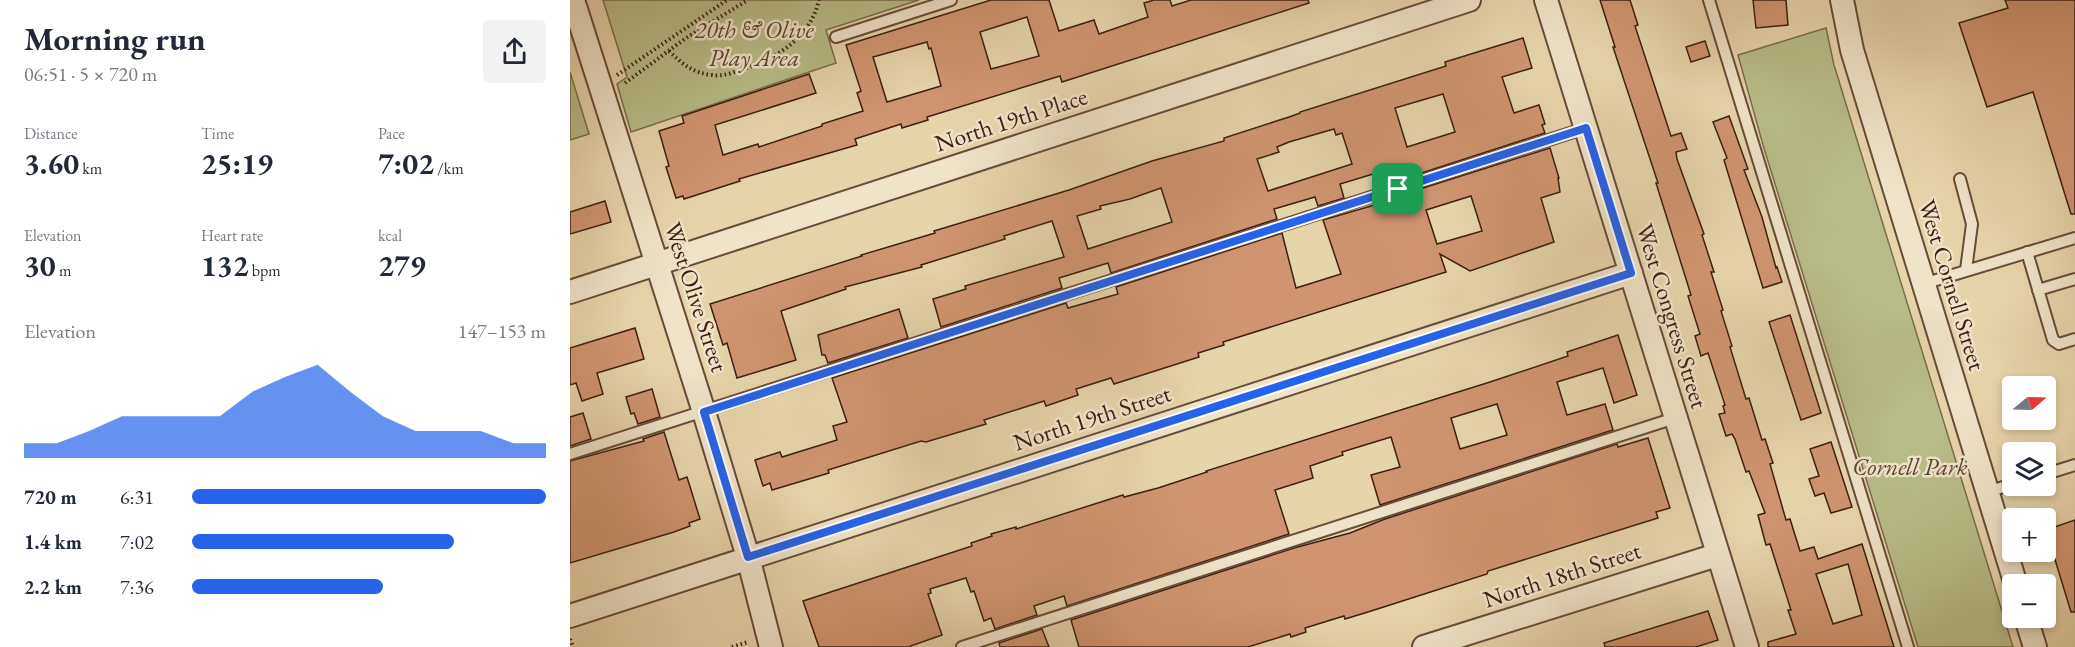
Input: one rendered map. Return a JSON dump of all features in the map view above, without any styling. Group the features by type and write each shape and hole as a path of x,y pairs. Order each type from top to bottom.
{"street":[{"name":"West Olive Street","path":"573,0 704,412 748,557 771,647"},
{"name":"North 19th Place","path":"570,292 1468,0"},
{"name":"West Congress Street","path":"1546,0 1747,647"},
{"name":"West Cornell Street","path":"1842,0 1852,50 2013,574"},
{"name":"North 19th Street","path":"570,616 1631,273"},
{"name":"North 18th Street","path":"1424,647 1717,555"},
{"path":"2029,628 2035,647"}],"lane":[{"path":"836,37 951,0"},
{"path":"1709,0 1908,647"},
{"path":"570,454 1586,128"},
{"path":"1960,179 1972,224 1966,270"},
{"path":"1923,284 2075,238"},
{"path":"2027,252 2053,340 2059,344 2075,339"},
{"path":"2038,290 2075,279"},
{"path":"962,647 1676,418"},
{"path":"2056,471 2075,465"},
{"path":"1988,492 2002,488"}],"path":[{"path":"599,81 622,73 727,0"},
{"path":"625,83 669,51 748,0"},
{"path":"669,51 684,66 693,71 711,75 726,74 755,65 786,49 801,35 814,16 819,0"},
{"path":"570,639 573,647"},
{"path":"732,647 748,642"}],"green space":[{"name":"20th & Olive Play Area","path":"603,0 919,0 826,30 836,63 631,132 617,84 627,77"},
{"name":"Cornell Park","path":"1826,28 1834,65 2002,611 2002,628 2007,628 2013,647 1918,647 1763,145 1738,55"},
{"path":"570,72 589,134 570,140"}],"building":[{"path":"991,0 1049,0 1059,31 1094,20 1099,34 1148,17 1144,3 1154,0 1170,0 1172,6 1191,0 1308,0 1309,3 1062,82 1060,76 927,117 928,120 902,128 901,124 855,139 857,145 739,179 740,181 684,199 683,196 676,198 666,167 669,166 659,131 684,123 682,116 809,74 816,93 715,125 723,155 758,144 759,147 863,111 857,93 861,91 846,45","holes":["1027,17 1039,56 991,69 980,32","927,42 929,49 931,48 941,86 887,102 873,57"]},
{"path":"1600,0 1630,0 1638,25 1635,26 1671,136 1681,133 1687,149 1676,152 1677,159 1704,234 1702,235 1714,272 1711,272 1732,346 1730,347 1746,399 1749,398 1762,440 1765,439 1773,463 1770,464 1786,520 1790,519 1800,551 1814,547 1818,559 1862,544 1894,647 1768,647 1768,642 1796,634 1788,610 1791,610 1770,544 1766,545 1758,515 1765,513 1749,471 1746,472 1735,439 1732,434 1726,436 1719,414 1725,413 1723,406 1725,405 1708,353 1701,356 1695,336 1700,334 1688,296 1691,295 1656,183 1658,183 1613,47 1615,47","holes":["1848,564 1862,615 1833,624 1816,574"]},
{"path":"1753,0 1786,0 1788,25 1756,28"},
{"path":"2005,0 2075,0 2075,214 2071,214 2033,92 1987,107 1959,23 2008,8"},
{"path":"1523,38 1532,68 1502,77 1514,113 1539,105 1545,124 1542,125 1545,133 1397,181 1393,168 1340,184 1344,198 1318,206 1315,197 1274,209 1277,219 1111,273 1108,263 1059,278 1062,288 941,327 933,299 966,289 965,286 1064,257 1052,221 1004,236 1005,239 921,265 922,267 845,287 846,289 781,311 796,360 737,378 727,343 723,345 710,304 1069,190 1152,161 1224,141 1224,138 1300,112 1446,66 1445,62","holes":["1443,94 1455,132 1407,147 1395,108","1334,129 1336,135 1342,133 1352,164 1268,191 1257,159 1279,152 1277,147","1161,188 1172,222 1088,249 1077,216 1101,209 1100,206"]},
{"path":"1705,41 1710,56 1691,62 1686,47"},
{"path":"1729,116 1748,169 1744,170 1762,217 1782,282 1763,288 1724,160 1727,158 1713,122"},
{"path":"1550,148 1559,178 1560,192 1541,198 1554,242 1470,271 1440,254 1446,272 1223,342 1224,345 1198,353 1199,357 1114,384 1111,378 1076,389 1078,395 1046,406 1044,401 984,420 986,424 926,442 921,441 772,490 770,483 763,486 755,460 780,452 782,457 837,440 833,426 847,422 832,378 1066,303 1068,308 1118,294 1116,287 1282,233 1296,288 1341,274 1323,220 1402,197 1401,195","holes":["1471,196 1482,231 1437,244 1426,210"]},
{"path":"605,201 611,222 570,234 570,212"},
{"path":"899,309 908,338 828,363 825,355 822,355 818,335"},
{"path":"1790,315 1821,413 1801,420 1769,322"},
{"path":"635,328 644,359 597,373 603,394 582,401 576,383 570,385 570,348"},
{"path":"1618,335 1637,395 1614,403 1603,368 1557,382 1567,415 1605,404 1613,430 1380,505 1371,475 1400,467 1391,437 1342,452 1343,455 1310,466 1313,478 1275,490 1289,534 1067,606 1064,596 1034,606 1037,615 995,629 991,618 984,621 974,591 971,592 966,578 930,589 931,593 928,594 942,635 908,647 819,647 803,601 972,546 971,543 992,536 991,534 1016,527 1016,529 1123,495 1124,497 1158,488 1490,382 1568,356 1567,352","holes":["1497,404 1507,435 1460,449 1451,418"]},
{"path":"652,389 660,417 638,424 634,413 631,414 626,397"},
{"path":"583,413 591,439 570,446 570,417"},
{"path":"664,432 679,480 687,477 700,519 674,532 570,563 570,461 644,441 643,439"},
{"path":"1648,438 1670,508 1656,512 1658,518 1488,571 1487,574 1368,612 1345,619 1344,616 1305,628 1306,632 1291,637 1290,634 1248,647 1079,647 1071,620 1294,548 1350,533 1385,519 1617,444 1618,447"},
{"path":"1831,442 1852,507 1831,513 1824,493 1815,496 1809,479 1819,476 1810,449"},
{"path":"2075,520 2075,612 2071,612 2056,562 2056,527"},
{"path":"1708,611 1718,640 1696,647 1605,647 1604,643"},
{"path":"1042,629 1049,647 1000,647 999,643"}],"route":[{"path":"1586,128 1631,273 748,557 704,412 1398,189 1586,128"}]}
